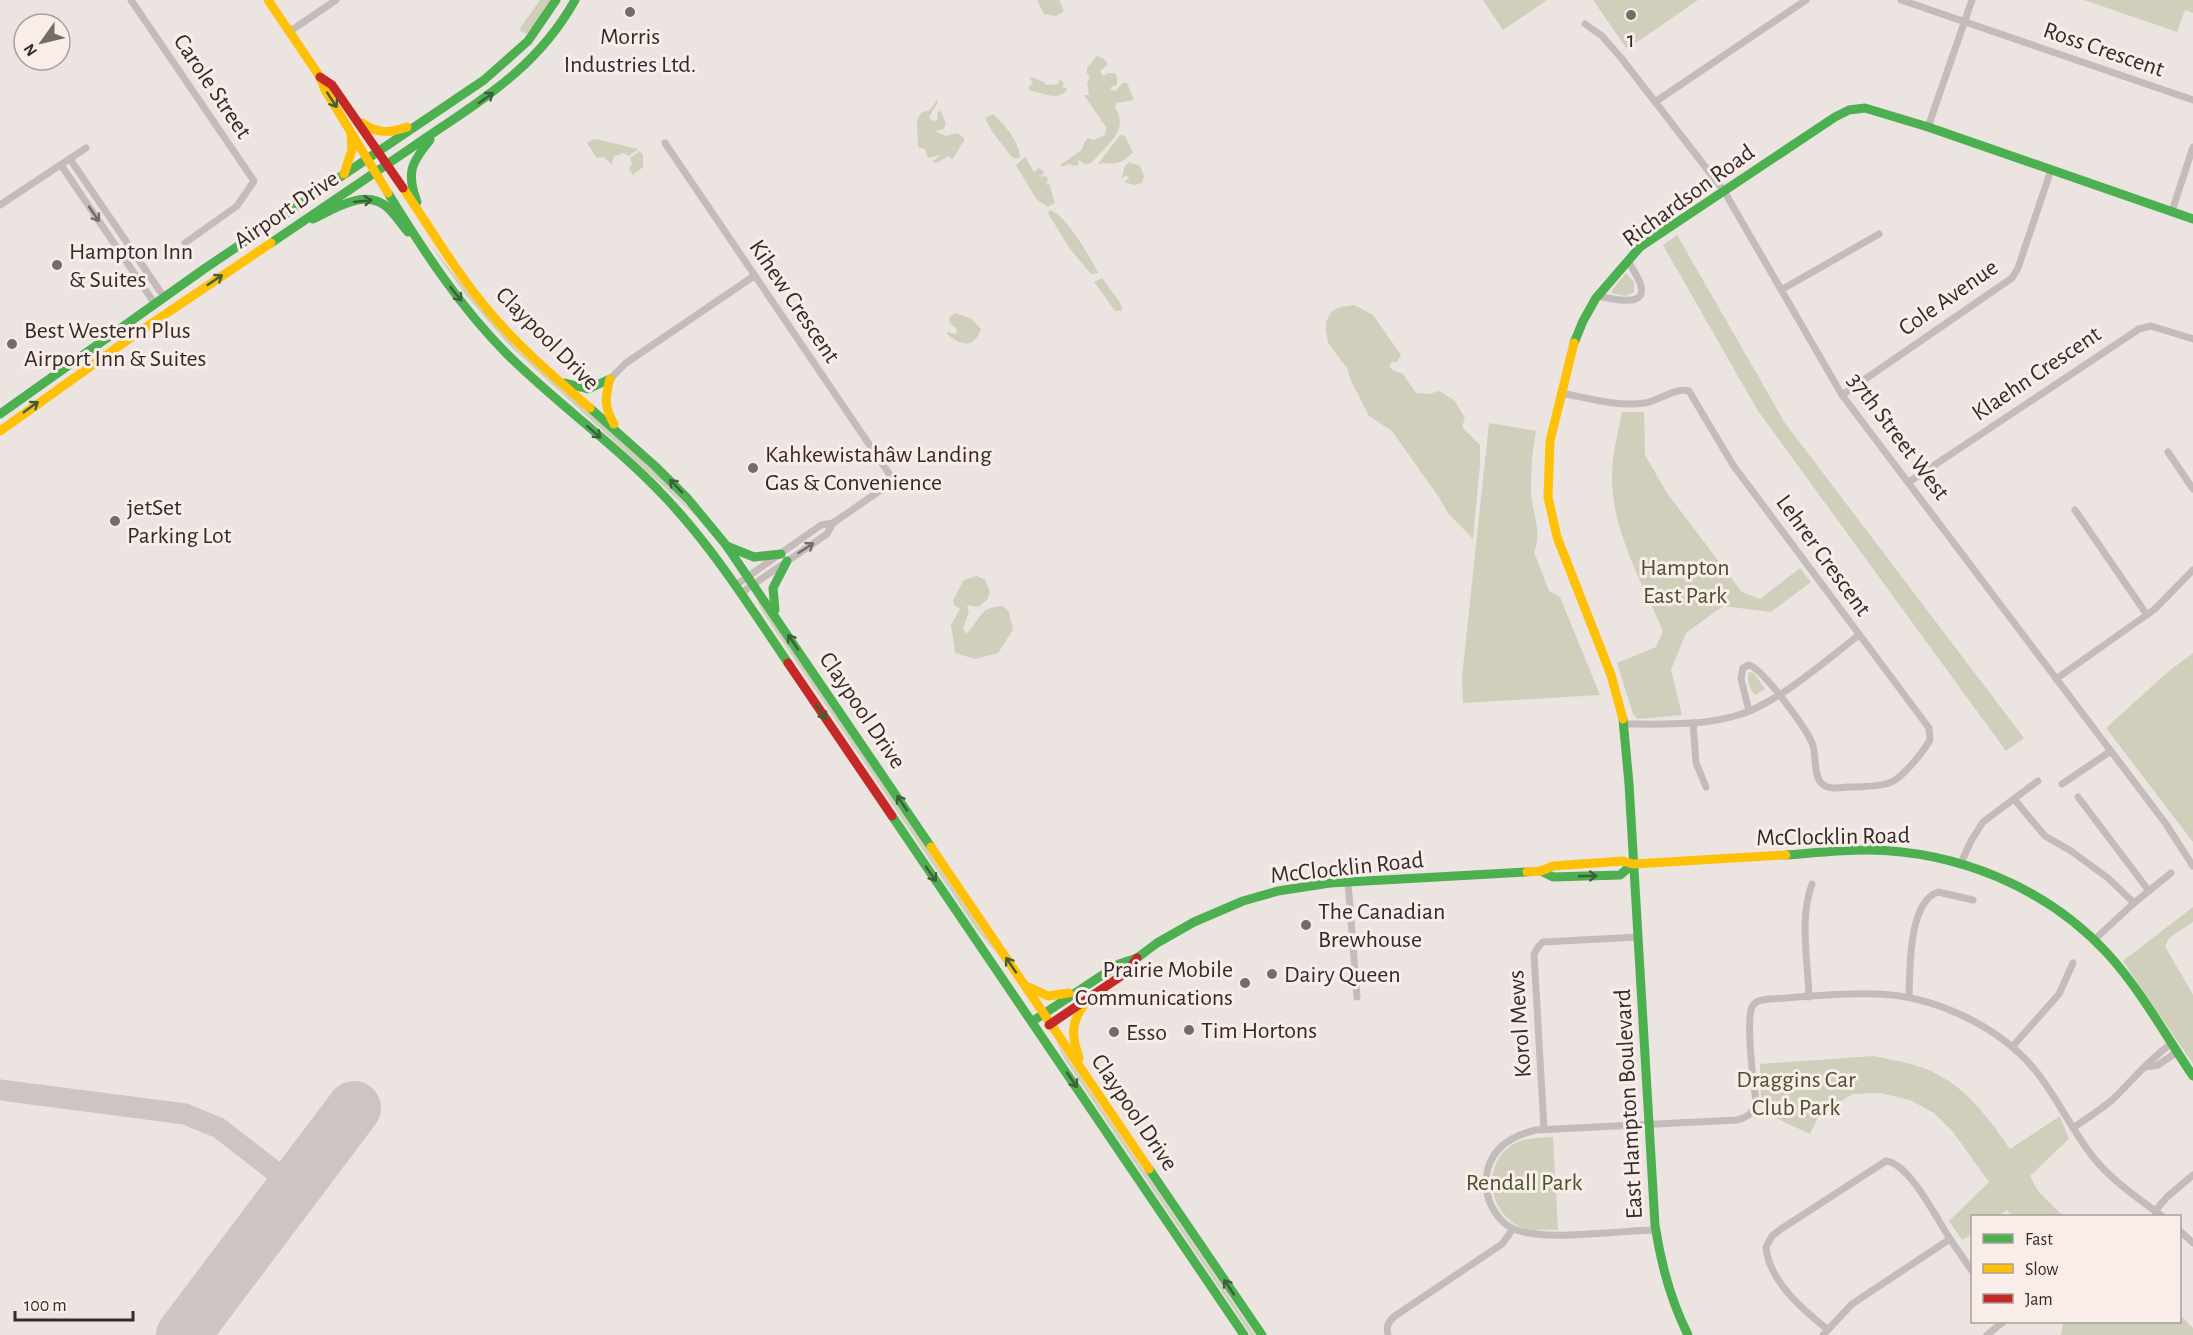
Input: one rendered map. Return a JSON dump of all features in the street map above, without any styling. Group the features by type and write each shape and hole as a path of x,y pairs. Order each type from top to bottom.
{"main road":[{"path":"268,0 320,77 332,85 351,112 364,125 383,134 395,132 428,118"},
{"name":"Airport Drive","path":"0,414 164,297 483,80 515,54 539,27 556,0"},
{"name":"Airport Drive","path":"0,430 289,229 490,95 522,69 552,36 575,0"},
{"name":"Claypool Drive","path":"320,77 325,90 449,286 488,334 522,368 658,489 708,548 1040,1031 1244,1335"},
{"name":"Richardson Road","path":"1633,864 1624,724 1611,675 1563,557 1548,497 1549,458 1561,393 1577,334 1598,296 1628,261 1650,240 1848,109 1865,108 1928,127 2193,219"},
{"name":"Claypool Drive","path":"351,112 463,277 493,316 560,381 680,490 726,545 1262,1335"},
{"path":"343,175 349,162 353,142 346,122"},
{"path":"431,230 412,192 409,170 417,156 438,131"},
{"path":"289,229 356,200 374,200 382,203 423,246"},
{"path":"560,381 585,390 610,379"},
{"path":"610,379 604,399 605,410 621,435"},
{"path":"726,545 752,558 784,557 773,588 776,616"},
{"name":"McClocklin Road","path":"1033,1021 1119,964 1137,958 1194,922 1243,901 1304,887 1348,882 1541,871 1553,877 1620,874 1633,864 1867,850 1914,853 1961,863 2000,877 2035,895 2094,940 2128,980 2193,1076"},
{"name":"East Hampton Boulevard","path":"1633,864 1656,1246 1670,1298 1688,1335"},
{"name":"McClocklin Road","path":"1040,1031 1127,972 1137,958"},
{"path":"1024,984 1038,994 1050,997 1063,996 1082,988"},
{"path":"1085,1072 1073,1039 1071,1024 1089,998"}],"street":[{"name":"Carole Street","path":"131,0 254,181 237,206 185,243"},
{"path":"289,32 336,0"},
{"path":"1655,102 1806,0"},
{"name":"Ross Crescent","path":"1901,0 2193,100"},
{"path":"1928,127 1972,0"},
{"name":"37th Street West","path":"1585,24 1602,36 1724,191 1842,395 2166,824 2193,866"},
{"name":"Kihew Crescent","path":"665,143 894,481 833,524 827,534 784,557"},
{"path":"2172,211 2193,147"},
{"path":"0,205 86,148"},
{"path":"70,159 164,297"},
{"path":"61,165 155,304"},
{"name":"Cole Avenue","path":"1842,395 2012,278 2018,268 2050,170"},
{"path":"1781,290 1879,234"},
{"path":"1598,296 1624,302 1639,295 1641,285 1628,261"},
{"path":"610,379 626,363 754,276"},
{"name":"Klaehn Crescent","path":"1909,482 2139,328 2151,326 2193,339"},
{"name":"Lehrer Crescent","path":"1561,393 1633,404 1649,402 1682,390 1689,391 1733,465 1859,635 1778,695 1749,711 1732,717 1692,723 1624,724"},
{"path":"2169,452 2193,489"},
{"path":"2075,510 2146,615"},
{"path":"738,589 784,557"},
{"path":"2056,679 2162,603 2193,570"},
{"path":"1749,711 1741,675 1746,666 1756,668 1812,742 1817,776 1822,785 1833,788 1875,786 1895,780 1926,746 1931,734 1924,721 1859,635"},
{"path":"1692,723 1696,763 1706,787"},
{"path":"2062,784 2111,751"},
{"path":"1961,863 1983,822 2038,781"},
{"path":"2078,797 2149,891"},
{"path":"2014,800 2045,836 2071,850 2108,878 2134,903"},
{"path":"2094,940 2171,873"},
{"path":"1348,882 1357,997"},
{"path":"1809,997 1805,919 1807,899 1812,884"},
{"path":"1909,998 1912,938 1925,901 1938,892 1973,900"},
{"name":"Korol Mews","path":"1544,1129 1534,954 1544,942 1638,937"},
{"path":"2012,1047 2059,993 2073,963"},
{"path":"1655,1230 1536,1235 1513,1229 1499,1218 1489,1202 1486,1182 1490,1162 1503,1145 1522,1133 1544,1129 1747,1117 1755,1107 1756,1100 1750,1018 1754,1005 1759,1000 1878,994 1909,998 1951,1011 2012,1047 2034,1069 2094,1159 2161,1215"},
{"path":"2073,1128 2111,1101 2153,1057 2174,1048"},
{"path":"1950,1239 1852,1304 1825,1332 1783,1286 1771,1265 1766,1246 1772,1236 1781,1229 1886,1161 1897,1164 1908,1174 1971,1270"},
{"path":"2155,1211 2166,1197 2193,1175"},
{"path":"1388,1335 1389,1322 1395,1316 1502,1244 1513,1229"},
{"path":"2181,1233 2193,1243"},
{"path":"1988,1335 2002,1323"}],"green space":[{"path":"540,0 551,0 544,14 527,34 520,31 521,27"},
{"path":"1037,0 1059,0 1064,11 1056,16 1044,14"},
{"path":"1483,0 1547,0 1503,30"},
{"path":"1593,0 1698,0 1627,49"},
{"path":"2084,0 2193,0 2193,13 2185,10 2177,32"},
{"path":"1097,56 1108,64 1100,71 1103,76 1114,73 1117,76 1117,85 1111,87 1111,90 1115,91 1123,83 1127,83 1134,100 1116,103 1119,129 1112,141 1091,163 1085,164 1077,159 1079,165 1069,164 1062,167 1060,165 1082,150 1088,138 1094,140 1105,135 1106,127 1084,95 1089,95 1087,84 1090,77 1087,68"},
{"path":"1031,77 1046,85 1058,84 1060,79 1064,83 1062,87 1068,89 1055,96 1031,91 1028,88 1033,83"},
{"path":"937,100 929,117 936,121 940,110 946,123 944,129 935,131 946,136 958,133 965,139 952,160 949,156 936,163 933,161 941,155 928,158 925,149 918,147 917,121 921,113 930,110"},
{"path":"993,114 1010,133 1017,145 1020,157 1015,159 1011,156 991,130 985,118"},
{"path":"1120,135 1125,136 1133,152 1120,162 1098,164"},
{"path":"593,139 638,149 629,156 624,153 615,156 612,161 613,165 603,157 597,158 587,143"},
{"path":"640,151 643,155 643,167 633,175 629,169 632,164 630,158"},
{"path":"1025,157 1034,172 1039,168 1044,172 1041,177 1046,176 1048,179 1046,185 1049,184 1055,203 1048,207 1037,200 1016,165"},
{"path":"1129,162 1140,166 1144,176 1142,183 1134,185 1124,182 1129,178 1127,175 1122,178 1124,168"},
{"path":"1050,210 1063,219 1070,228 1098,273 1091,274 1070,249 1048,213"},
{"path":"1677,235 1785,423 2024,738 2006,751 1758,411 1663,245"},
{"path":"427,240 479,306 518,350 655,472 699,519 508,344 465,294"},
{"path":"1626,273 1634,282 1634,292 1625,296 1612,293 1612,290"},
{"path":"1102,278 1121,304 1122,311 1115,311 1094,282"},
{"path":"1354,305 1373,315 1401,355 1397,362 1392,362 1389,366 1394,371 1403,374 1416,393 1429,394 1439,391 1454,400 1465,418 1462,427 1480,445 1473,539 1448,513 1392,431 1369,416 1347,368 1328,343 1326,322 1332,311"},
{"path":"955,313 972,319 981,329 971,343 962,343 947,334 957,332 956,328 950,324 949,318"},
{"name":"Hampton East Park","path":"1622,412 1644,412 1645,455 1667,493 1742,592 1760,599 1800,568 1811,582 1771,612 1723,606 1686,633 1671,670 1682,715 1638,719 1633,714 1617,663 1656,647 1663,631 1637,574 1616,514 1612,472"},
{"path":"1489,423 1536,431 1531,484 1537,530 1534,552 1549,591 1560,597 1600,695 1463,703 1462,677"},
{"path":"977,576 985,580 990,592 987,600 978,607 969,605 967,607 969,611 963,628 966,634 984,612 1003,606 1009,612 1013,630 998,653 975,659 955,653 951,625 960,609 954,605 953,600 964,580"},
{"path":"756,597 999,956 977,930 762,611"},
{"path":"2193,653 2193,842 2106,728 2169,671"},
{"path":"1749,672 1754,673 1765,689 1756,695 1749,685"},
{"path":"2193,907 2193,922 2169,938 2165,946 2193,995 2193,1064 2123,961"},
{"path":"1055,1039 1255,1335 1251,1335 1064,1058"},
{"name":"Draggins Car Club Park","path":"1873,1056 1914,1065 1945,1078 1970,1098 2010,1149 2060,1116 2069,1139 2030,1176 2038,1191 2062,1215 2011,1215 2007,1210 1999,1215 1971,1215 1971,1235 1962,1240 1949,1221 1989,1182 1953,1132 1934,1113 1910,1100 1881,1093 1852,1094 1819,1116 1810,1134 1765,1113 1765,1104 1761,1096 1760,1064"},
{"name":"Rendall Park","path":"1553,1137 1558,1230 1526,1229 1514,1223 1497,1203 1492,1178 1495,1165 1502,1154 1517,1142 1532,1138"},
{"path":"2181,1316 2193,1328 2193,1335 2061,1335 2063,1323 2181,1323"}],"taxiway":[{"path":"0,1090 185,1114 219,1128 295,1187"}],"runway":[{"path":"183,1335 354,1108"}],"traffic: fast":[{"path":"0,414 204,269 484,80 528,41 556,0"},
{"path":"271,243 504,83 524,65 560,25 575,0"},
{"path":"1574,343 1596,298 1640,247 1835,117 1849,110 1865,108 1928,127 2193,219"},
{"path":"417,202 412,183 412,169 418,155 430,140"},
{"path":"388,193 429,257 473,317 526,372 645,476 681,514 729,576 788,663"},
{"path":"313,219 350,202 369,199 387,207 408,232"},
{"path":"565,383 588,389 610,379"},
{"path":"590,408 688,499 726,545 931,847"},
{"path":"729,547 754,557 781,554"},
{"path":"775,610 773,588 787,561"},
{"path":"1623,719 1629,784 1655,1225 1667,1282 1688,1335"},
{"path":"892,816 1244,1335"},
{"path":"1786,855 1868,850 1934,857 1998,877 2028,892 2056,909 2107,953 2142,997 2193,1076"},
{"path":"1541,871 1553,877 1620,875 1633,864"},
{"path":"1033,1021 1119,964 1137,958 1157,943 1194,922 1243,901 1278,891 1330,883 1527,872"},
{"path":"1149,1169 1262,1335"}],"traffic: slow":[{"path":"268,0 320,77 325,90 388,193"},
{"path":"362,123 373,129 384,131 407,127"},
{"path":"344,174 352,150 351,135"},
{"path":"403,188 457,270 504,329 590,408"},
{"path":"0,431 133,336 271,243"},
{"path":"1574,343 1550,441 1548,497 1557,537 1611,675 1623,719"},
{"path":"610,379 606,402 608,413 614,424"},
{"path":"931,847 1149,1169"},
{"path":"1527,872 1541,871 1553,866 1623,861 1633,864 1786,855"},
{"path":"1029,987 1048,996 1069,993"},
{"path":"1079,1058 1074,1024 1084,1005"}],"traffic: jam":[{"path":"320,77 332,85 403,188"},
{"path":"788,663 892,816"},
{"path":"1049,1025 1127,972 1137,958"}],"place":[{"name":"Morris Industries Ltd.","path":"630,12"},
{"name":"1","path":"1631,15"},
{"name":"Hampton Inn & Suites","path":"57,265"},
{"name":"Best Western Plus Airport Inn & Suites","path":"12,344"},
{"name":"Kahkewistahâw Landing Gas & Convenience","path":"753,468"},
{"name":"jetSet Parking Lot","path":"115,521"},
{"name":"The Canadian Brewhouse","path":"1306,925"},
{"name":"Dairy Queen","path":"1272,974"},
{"name":"Prairie Mobile Communications","path":"1245,983"},
{"name":"Tim Hortons","path":"1189,1030"},
{"name":"Esso","path":"1114,1032"}]}
